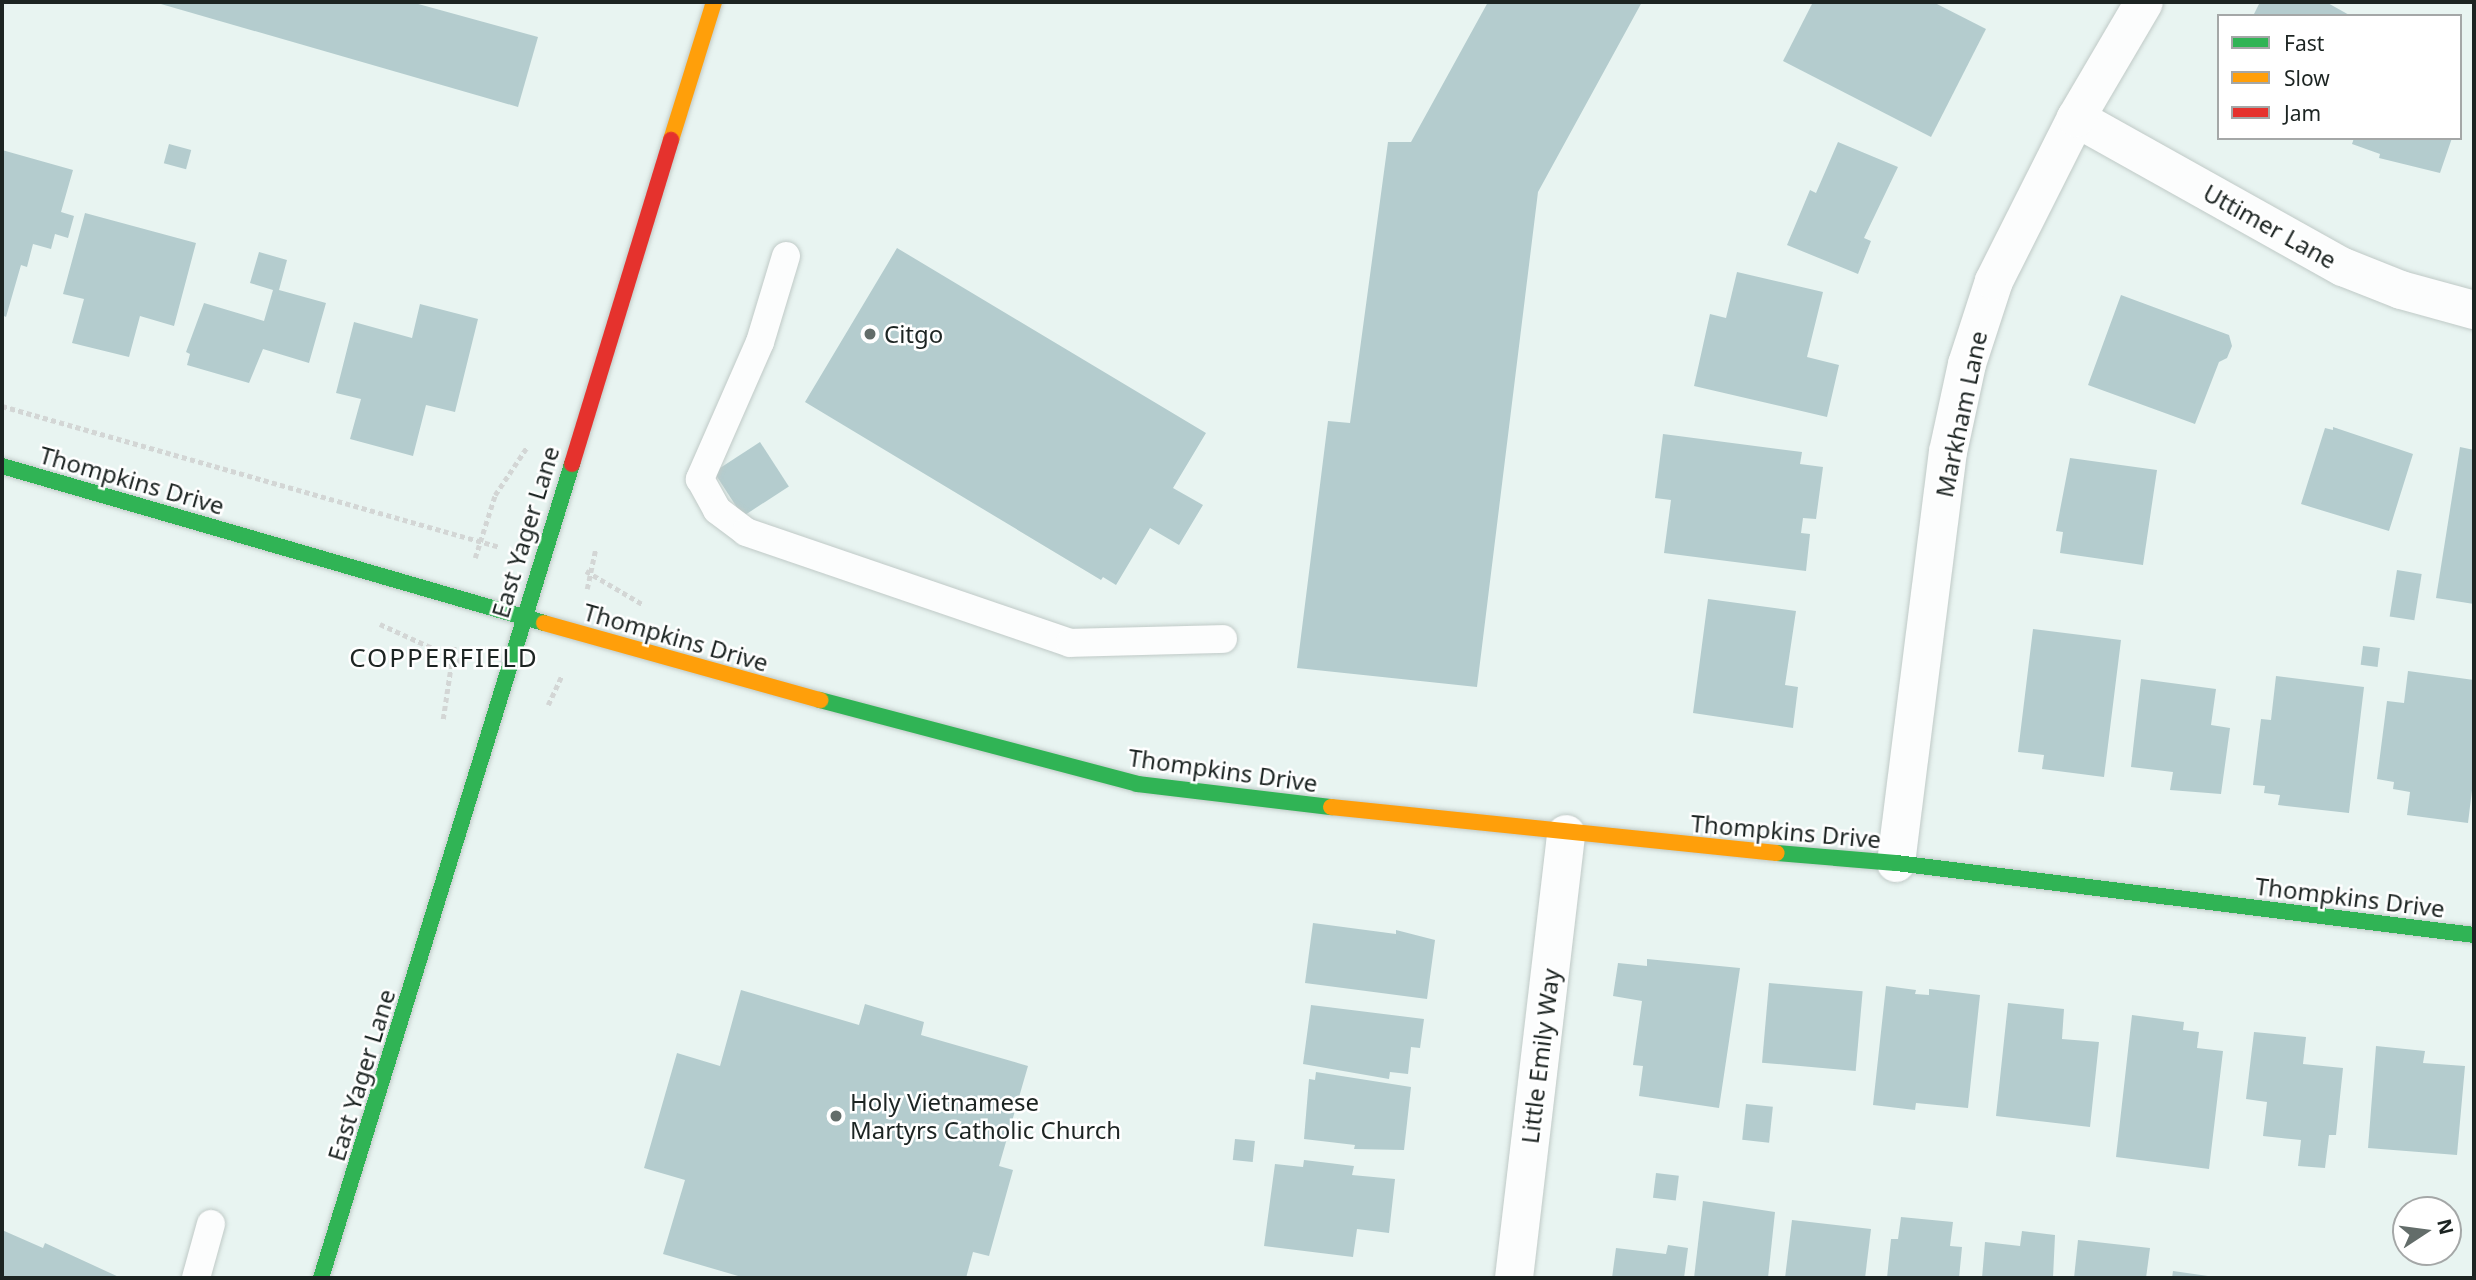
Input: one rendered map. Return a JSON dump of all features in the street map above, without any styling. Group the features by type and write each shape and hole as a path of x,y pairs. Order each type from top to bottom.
{"street":[{"name":"East Yager Lane","path":"321,1278 464,825 523,616 714,2"},
{"name":"Markham Lane","path":"1896,863 1948,452 1967,364 1994,281 2076,118 2144,2"},
{"name":"Uttimer Lane","path":"2076,118 2343,267 2400,290 2474,310"},
{"name":"Thompkins Drive","path":"2,466 961,740 1137,784 1566,834 1896,863 2474,935"},
{"name":"Little Emily Way","path":"1514,1278 1566,834"}],"lane":[{"path":"786,256 760,342 700,479 717,510 746,532 1070,643 1223,639"},
{"path":"196,1278 211,1224"}],"path":[{"path":"2,406 486,543"},
{"path":"580,569 641,601"},
{"path":"383,629 438,647 469,664"}],"building":[{"path":"154,2 411,2 538,37 518,107"},
{"path":"1488,2 1642,2 1538,192 1477,687 1297,668 1328,421 1350,423 1388,142 1411,142"},
{"path":"1813,2 1933,2 1986,29 1931,137 1783,61"},
{"path":"2260,2 2326,2 2347,14 2254,14"},
{"path":"2353,140 2451,140 2440,173 2379,158 2380,154 2352,144"},
{"path":"1838,142 1898,167 1864,238 1871,241 1858,274 1787,245 1810,190 1816,193"},
{"path":"169,144 191,150 186,169 164,163"},
{"path":"2,150 73,170 61,212 74,216 68,238 55,234 51,249 33,244 27,267 21,265 6,317 2,315"},
{"path":"85,213 196,243 174,326 140,316 129,357 72,343 84,299 63,294"},
{"path":"897,248 1206,433 1173,488 1203,505 1179,545 1150,528 1116,585 1103,577 1101,580 805,402"},
{"path":"259,252 287,260 279,290 326,303 309,363 263,349 249,383 187,365 190,354 186,352 204,303 264,321 273,290 250,283"},
{"path":"1737,272 1823,292 1807,357 1839,365 1827,417 1694,386 1710,314 1726,318"},
{"path":"2121,295 2229,335 2232,346 2227,358 2219,362 2195,424 2088,385"},
{"path":"420,304 478,319 455,412 426,405 413,456 350,439 361,399 336,393 354,322 412,338"},
{"path":"2333,427 2413,454 2389,531 2301,504 2325,428 2333,430"},
{"path":"1663,434 1802,452 1800,464 1823,467 1816,519 1803,518 1801,533 1810,534 1806,571 1664,553 1671,500 1655,498"},
{"path":"760,442 789,486 743,516 714,472"},
{"path":"2460,447 2474,450 2474,604 2436,598"},
{"path":"2070,458 2157,470 2143,565 2060,553 2063,532 2056,531"},
{"path":"2397,570 2422,574 2414,620 2390,616"},
{"path":"1708,599 1796,611 1785,685 1798,687 1793,728 1693,713"},
{"path":"2033,629 2121,640 2104,777 2042,769 2044,755 2018,752"},
{"path":"2363,646 2380,648 2378,667 2361,665"},
{"path":"2408,671 2474,680 2474,774 2468,823 2407,815 2410,792 2393,789 2394,782 2377,779 2387,701 2404,703"},
{"path":"2276,676 2364,687 2349,813 2278,805 2280,795 2264,793 2265,786 2253,785 2261,719 2271,720"},
{"path":"2141,679 2216,689 2211,725 2230,728 2221,794 2170,790 2173,772 2131,767"},
{"path":"1313,923 1396,934 1396,930 1435,940 1427,999 1305,983"},
{"path":"1647,959 1740,968 1719,1108 1639,1096 1643,1066 1633,1065 1642,1001 1613,996 1618,963 1647,966"},
{"path":"1769,983 1863,991 1856,1071 1762,1063"},
{"path":"1886,986 1916,990 1915,994 1929,995 1929,989 1980,995 1968,1108 1916,1103 1915,1110 1873,1105"},
{"name":"Holy Vietnamese Martyrs Catholic Church","path":"741,990 859,1025 865,1004 924,1022 921,1035 1028,1066 999,1166 1013,1170 989,1256 973,1252 966,1278 745,1278 663,1254 685,1180 644,1168 677,1053 720,1066"},
{"path":"2008,1003 2064,1009 2062,1039 2099,1042 2090,1127 1996,1116"},
{"path":"1311,1005 1424,1019 1420,1048 1411,1047 1408,1074 1390,1072 1389,1079 1303,1064"},
{"path":"2132,1015 2184,1022 2183,1030 2199,1032 2197,1048 2223,1051 2209,1169 2116,1157"},
{"path":"2254,1032 2306,1037 2303,1064 2343,1068 2336,1135 2329,1135 2325,1168 2298,1166 2301,1140 2263,1136 2267,1102 2246,1099"},
{"path":"2376,1046 2425,1051 2423,1063 2465,1066 2457,1155 2368,1148"},
{"path":"1316,1072 1411,1087 1404,1150 1354,1149 1355,1145 1304,1139 1309,1079 1315,1080"},
{"path":"1746,1104 1773,1107 1769,1143 1742,1140"},
{"path":"1235,1139 1255,1141 1253,1162 1233,1160"},
{"path":"1304,1160 1354,1166 1352,1175 1395,1179 1389,1233 1357,1229 1353,1257 1264,1246 1275,1164 1303,1167"},
{"path":"1656,1173 1679,1176 1676,1201 1653,1198"},
{"path":"1703,1201 1775,1212 1768,1278 1694,1278"},
{"path":"1901,1217 1953,1222 1950,1246 1962,1247 1959,1278 1887,1278 1891,1239 1898,1239"},
{"path":"1792,1220 1871,1229 1865,1278 1785,1278"},
{"path":"2,1230 43,1248 45,1243 121,1278 2,1278"},
{"path":"2022,1231 2055,1235 2053,1278 1982,1278 1985,1242 2020,1246"},
{"path":"2078,1240 2150,1248 2146,1278 2074,1278"},
{"path":"1668,1245 1688,1248 1684,1278 1612,1278 1616,1248 1666,1254"},
{"path":"2173,1271 2215,1277 2172,1278"}],"traffic: fast":[{"path":"321,1278 572,464"},
{"path":"2,466 544,623"},
{"path":"820,700 1137,784 1331,807"},
{"path":"1777,853 1896,863 2474,935"}],"traffic: slow":[{"path":"671,140 714,2"},
{"path":"544,623 820,700"},
{"path":"1331,807 1777,853"}],"traffic: jam":[{"path":"572,464 671,140"}],"place":[{"name":"Citgo","path":"870,334"},
{"name":"Holy Vietnamese Martyrs Catholic Church","path":"836,1116"}],"district":[{"name":"COPPERFIELD","path":"444,658"}]}
